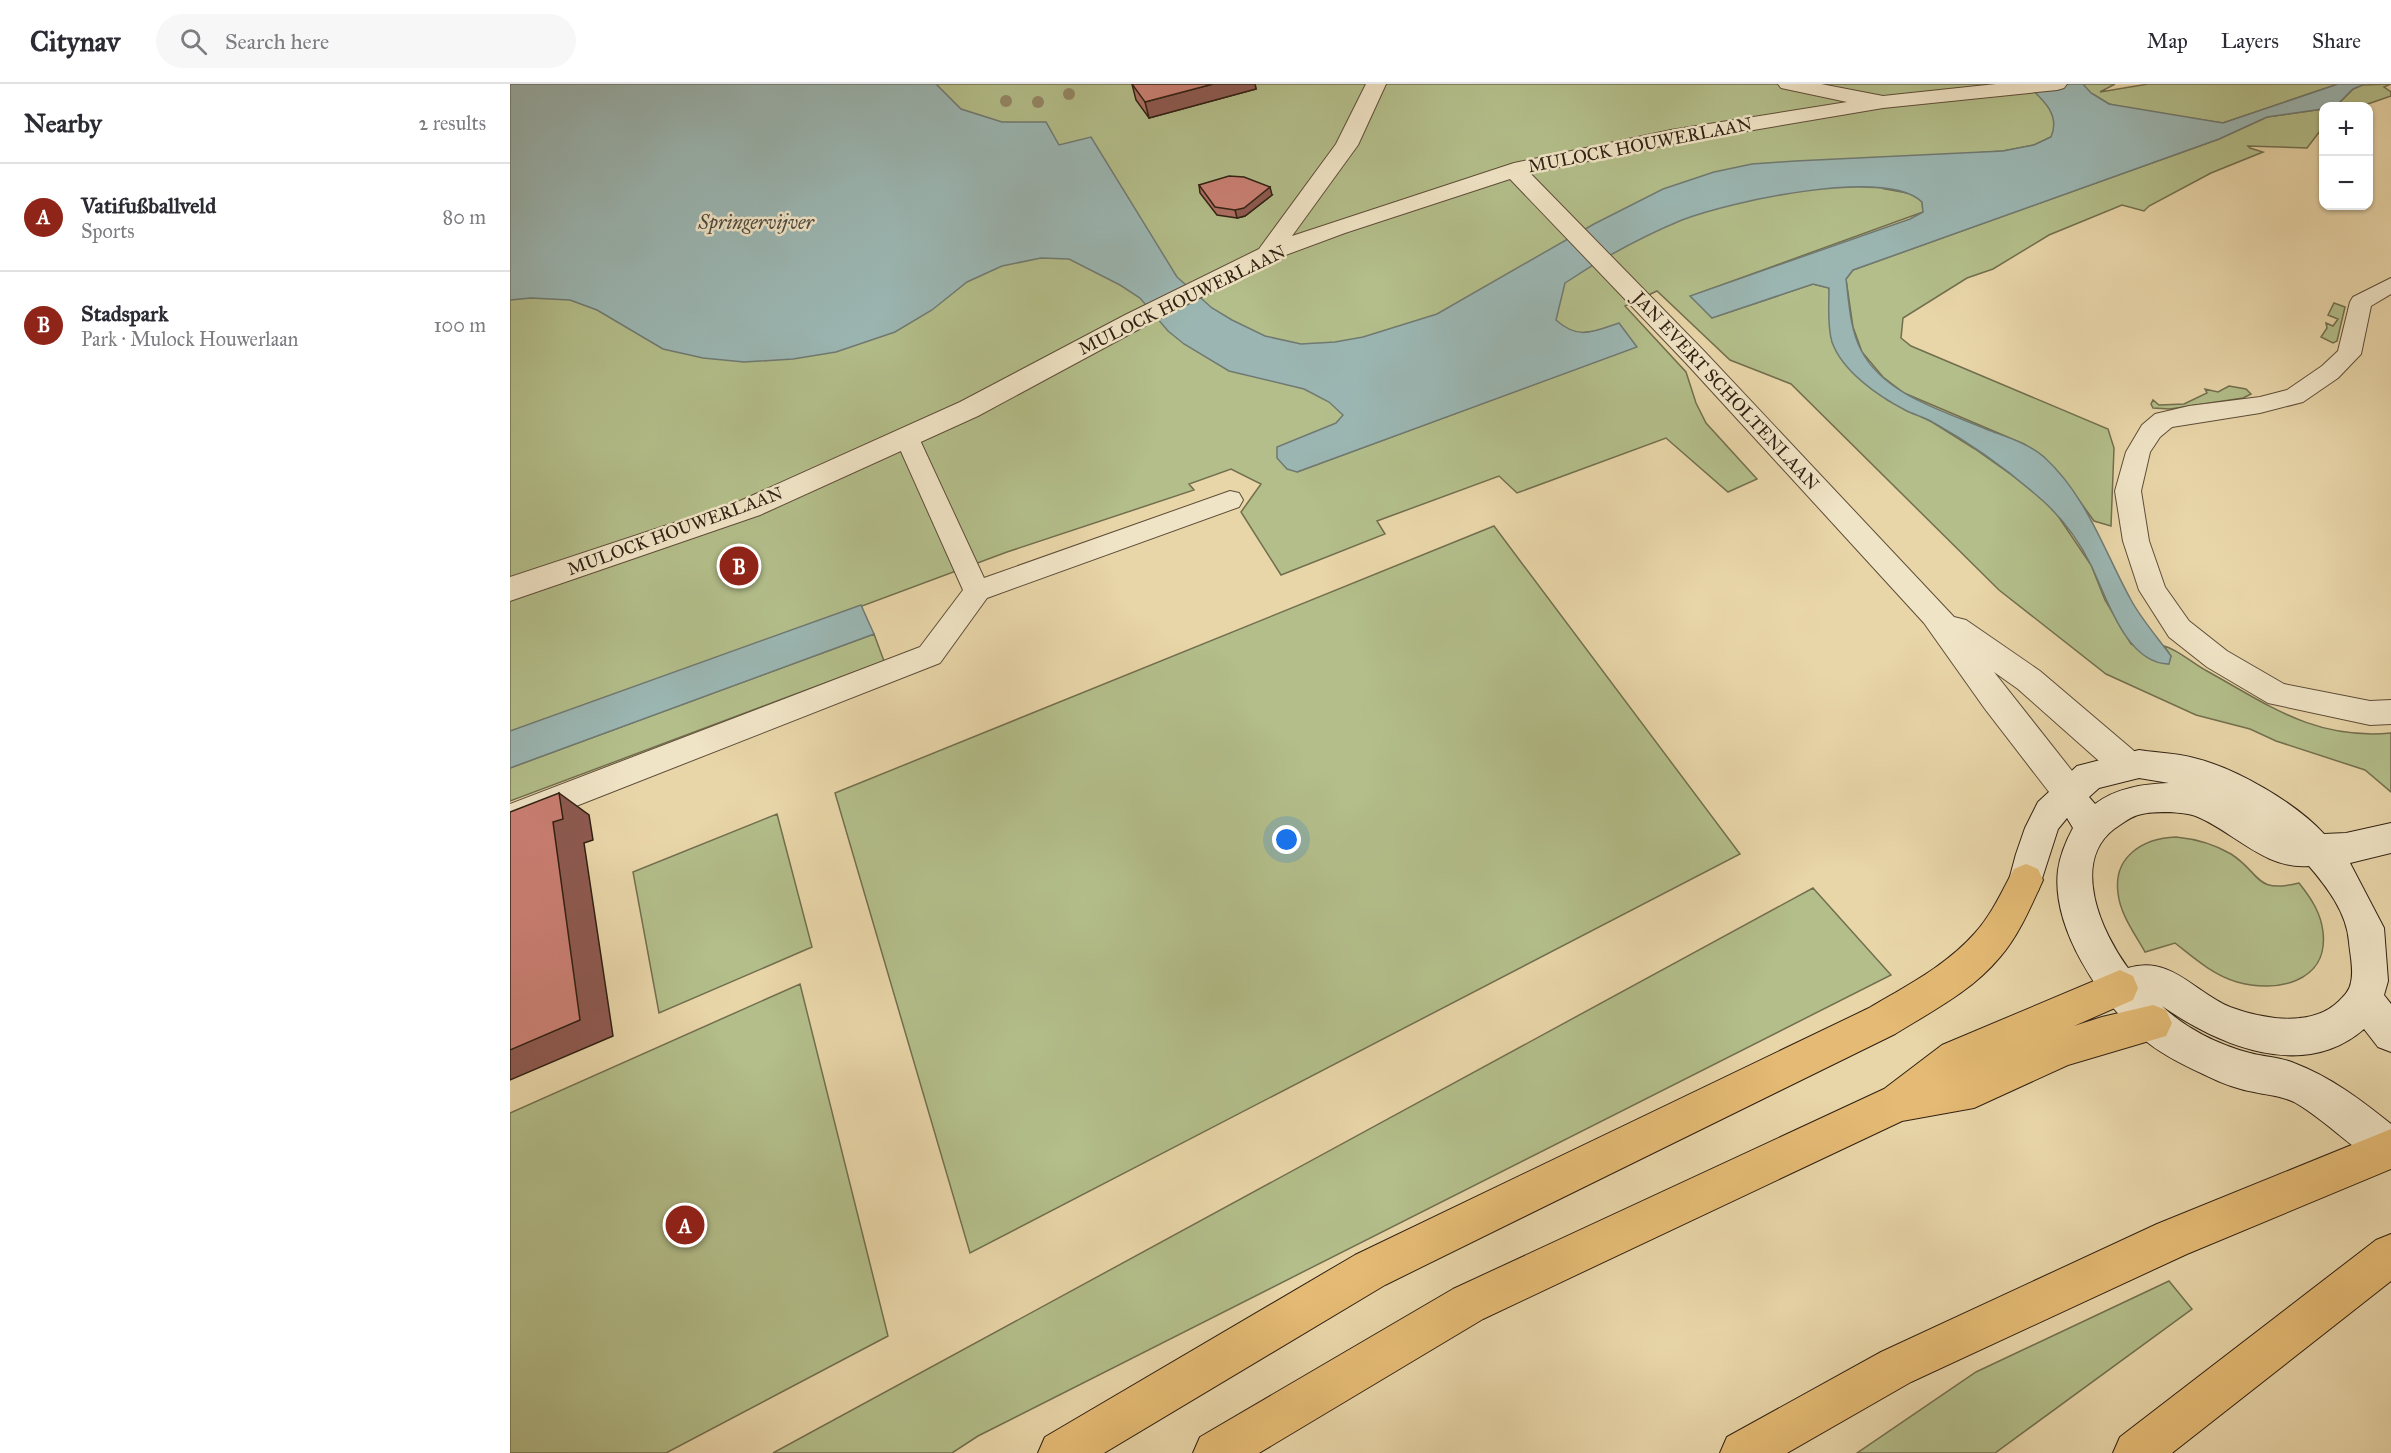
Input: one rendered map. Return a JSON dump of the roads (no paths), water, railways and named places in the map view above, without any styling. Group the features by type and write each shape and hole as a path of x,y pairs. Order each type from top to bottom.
{"highway":[{"path":"1061,1453 1370,1270 1882,1021 1954,976 1989,944 2012,909 2026,880"},
{"path":"1216,1453 1468,1304 1898,1103 1955,1058 2120,988"},
{"path":"1898,1103 1974,1089 2061,1049 2102,1035 2153,1023"},
{"path":"1743,1453 1896,1367 2172,1239 2391,1149"},
{"path":"2136,1453 2268,1353 2391,1255"}],"street":[{"path":"1267,255 1347,145 1376,84"},
{"path":"1788,84 1825,87 1883,102 2057,84"},
{"name":"MULOCK HOUWERLAAN","path":"510,589 750,508 969,409 1134,321 1267,255 1358,220 1514,170 1671,137 1883,102"},
{"name":"JAN EVERT SCHOLTENLAAN","path":"1514,170 1935,615 1996,700 2068,791 2091,827"},
{"name":"JAN EVERT SCHOLTENLAAN","path":"1935,615 2028,680 2128,766"},
{"path":"2026,880 2033,854 2050,812 2083,778 2100,771 2128,766 2162,765 2212,776 2239,787 2292,817 2339,863 2356,890 2368,917 2374,945 2373,972 2365,1000 2350,1017 2328,1030 2300,1037 2267,1035 2234,1027 2201,1011 2171,990 2150,982 2120,988"},
{"path":"2391,838 2346,849 2297,852 2277,847 2240,823 2201,802 2170,797 2142,799 2116,808 2091,827 2080,849 2075,874 2077,901 2085,930 2099,959 2120,988 2153,1023 2202,1054 2243,1071 2292,1082 2324,1098 2391,1149"},
{"path":"2365,1000 2391,1034"}],"lane":[{"path":"2391,285 2361,302 2349,354 2330,372 2295,396 2260,405 2189,414 2164,420 2151,431 2138,452 2128,491 2136,541 2154,590 2179,629 2217,659 2278,695 2370,713 2391,712"},
{"path":"907,438 977,591"},
{"path":"510,818 930,656 977,591 1230,501"}],"water":[{"name":"Springervijver","path":"510,84 936,84 961,109 1002,122 1046,122 1059,145 1091,137 1177,277 1212,308 1232,320 1265,336 1301,344 1335,342 1363,337 1437,314 1594,224 1663,189 1714,172 1752,164 2003,151 2034,145 2051,137 2054,121 2048,108 2026,84 2083,84 2091,93 2109,104 2223,123 2338,84 2365,84 2353,89 2340,102 2319,102 2319,110 2267,117 2219,139 1853,270 1846,279 1850,316 1857,342 1871,366 1884,379 1916,400 2031,448 2059,472 2094,525 2135,607 2171,656 2169,664 2154,661 2141,653 2129,641 2111,610 2081,547 2070,530 2042,500 1976,449 1931,421 1908,412 1884,398 1852,373 1837,353 1830,336 1829,288 1813,284 1712,318 1690,296 1910,219 1923,212 1922,202 1903,192 1875,188 1805,191 1734,205 1682,220 1622,249 1565,283 1556,320 1571,330 1579,332 1593,331 1619,323 1637,347 1297,472 1287,469 1277,458 1277,447 1336,423 1343,415 1329,402 1304,389 1229,371 1184,344 1168,331 1140,298 1069,259 1041,258 1002,266 967,282 932,310 895,332 836,352 793,359 744,362 703,358 663,349 597,310 570,300 531,298 510,300"},
{"path":"861,605 874,634 510,768 510,731"}],"place":[{"name":"Stadspark","path":"739,566"},
{"name":"Vatifußballveld","path":"685,1225"}]}
